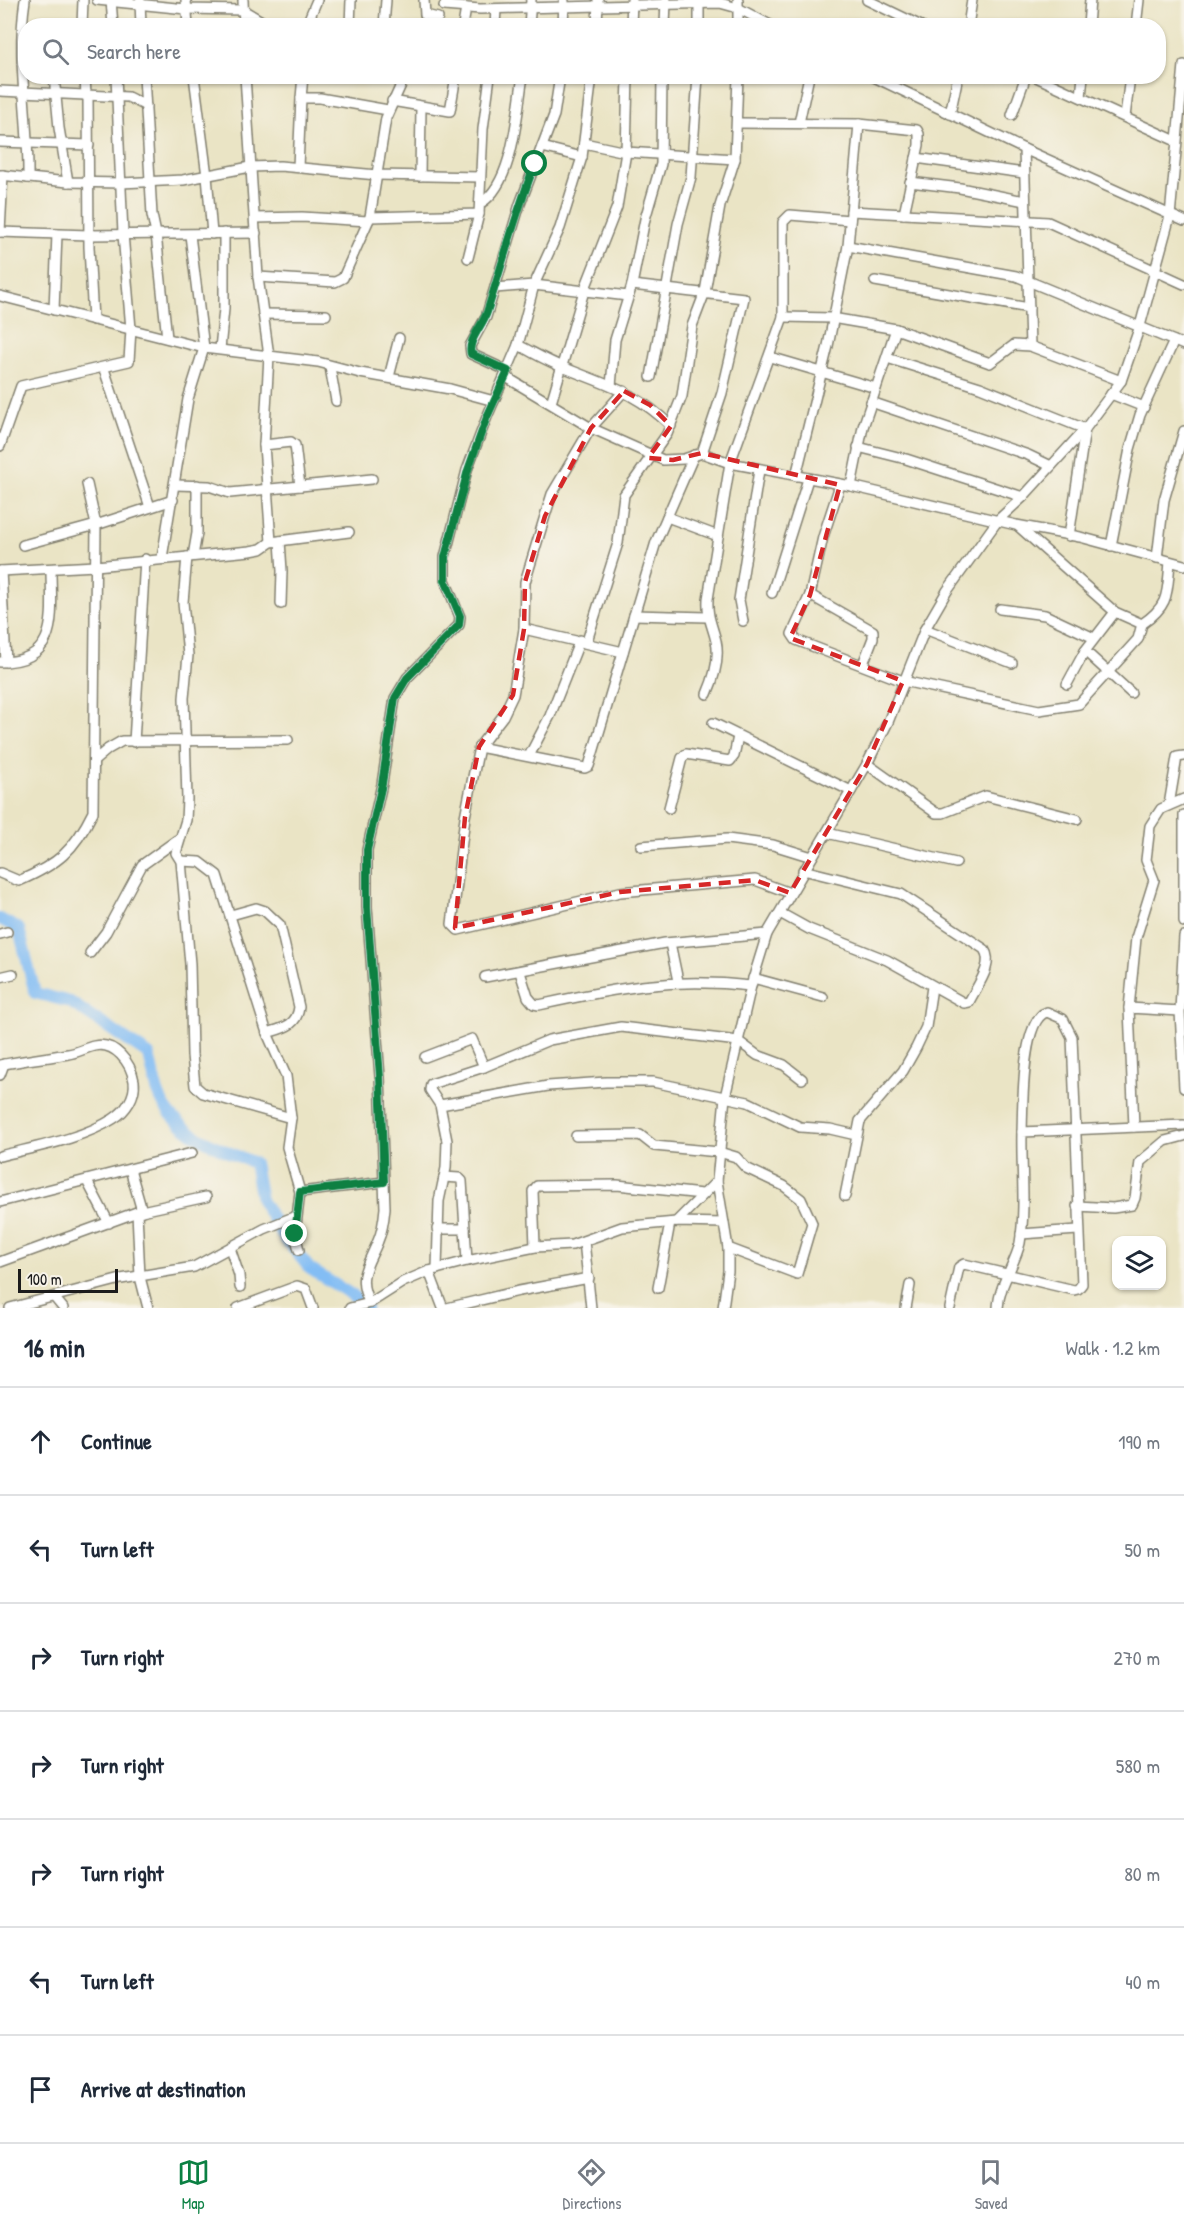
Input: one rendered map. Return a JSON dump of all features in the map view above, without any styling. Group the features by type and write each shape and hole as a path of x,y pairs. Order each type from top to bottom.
{"street":[{"path":"23,18 25,0"},
{"path":"82,18 83,0"},
{"path":"97,0 243,5 260,18"},
{"path":"309,18 317,0"},
{"path":"350,18 351,0"},
{"path":"385,18 386,0"},
{"path":"424,0 425,15 430,18"},
{"path":"867,0 904,18"},
{"path":"969,18 972,0"},
{"path":"1089,18 1090,0"},
{"path":"1137,18 1139,0"},
{"path":"111,1 112,18"},
{"path":"438,18 446,3 466,8 564,3 699,1 738,4 760,18"},
{"path":"699,1 699,18"},
{"path":"631,18 632,2"},
{"path":"665,18 666,2"},
{"path":"140,3 141,18"},
{"path":"563,18 564,3"},
{"path":"597,18 598,3"},
{"path":"464,18 466,8"},
{"path":"723,1308 728,1271 728,1248 717,1181 725,1097 752,982 767,934 867,764 925,629 947,591 998,520 1023,497 1085,429 1120,381 1140,326 1170,216 1179,158 1176,141 1184,65"},
{"path":"24,84 29,143 28,178"},
{"path":"55,84 61,144 68,182"},
{"path":"86,84 91,183 89,235 93,320"},
{"path":"0,446 21,386 104,369 129,361 131,329 123,234 116,84"},
{"path":"145,84 152,215 156,234 166,338"},
{"path":"195,84 212,234"},
{"path":"245,84 258,277 269,356 264,445 267,489 282,571 281,604"},
{"path":"298,167 302,84"},
{"path":"258,277 341,281 369,219 390,105 401,84"},
{"path":"301,98 421,106 450,111 455,84"},
{"path":"468,258 481,202 483,129 489,84"},
{"path":"481,202 494,192 504,174 521,84"},
{"path":"559,84 556,111 520,204 486,317 470,351 475,356 591,428 650,456 673,460 698,454 759,470 851,486 1112,546 1184,565"},
{"path":"370,1303 362,1284 366,1265 384,1225 384,1182 380,1077 367,907 367,850 382,784 395,698 407,678 459,625 460,616 445,580 445,557 468,470 518,345 534,285 560,228 582,157 591,84"},
{"path":"551,403 584,291 617,207 626,152 628,84"},
{"path":"611,386 613,353 632,285 645,219 661,164 663,84"},
{"path":"651,377 694,155 698,84"},
{"path":"529,756 592,625 618,543 624,495 671,426 682,396 693,326 705,292 720,206 735,159 738,84"},
{"path":"799,123 807,84"},
{"path":"888,84 1024,149 1184,221"},
{"path":"950,114 956,84"},
{"path":"1012,115 1023,84"},
{"path":"1052,84 1176,141"},
{"path":"1081,97 1082,84"},
{"path":"1125,117 1129,84"},
{"path":"128,97 145,88"},
{"path":"0,91 87,97 128,97 146,105"},
{"path":"420,176 421,106"},
{"path":"737,123 859,124 917,130 920,134 904,214"},
{"path":"796,476 822,370 848,246 859,124"},
{"path":"0,142 89,145"},
{"path":"584,143 626,152 735,159"},
{"path":"542,147 582,157"},
{"path":"1024,149 1026,281 1030,345"},
{"path":"916,158 1024,173"},
{"path":"256,233 89,235 0,232 2,175 68,182 121,183 207,176 250,167 298,167 377,175 480,177"},
{"path":"910,182 960,188 1025,201"},
{"path":"255,218 369,219 479,214"},
{"path":"707,694 715,675 717,649 707,617 718,536 730,463 783,317 782,261 785,217 790,215 904,214 1048,222 1184,284"},
{"path":"220,349 224,309 224,233"},
{"path":"54,310 57,234"},
{"path":"162,558 188,399 204,348 190,235"},
{"path":"848,246 1005,273 1184,345"},
{"path":"875,281 1029,308"},
{"path":"495,288 534,285 628,296"},
{"path":"479,747 585,768 589,766 656,542 698,454 722,393 744,298 632,285"},
{"path":"0,296 204,348 318,362 330,367 450,388 494,401"},
{"path":"263,314 326,315"},
{"path":"783,317 832,318 896,329 990,363 1014,345 1030,345 1120,381"},
{"path":"851,486 858,447 896,329"},
{"path":"389,377 399,338"},
{"path":"1112,546 1130,449 1144,407 1174,341"},
{"path":"518,345 563,368 624,391 650,405 671,426"},
{"path":"770,357 822,370 876,388"},
{"path":"887,358 980,387 1085,429"},
{"path":"330,367 336,401"},
{"path":"104,369 150,507"},
{"path":"624,391 591,428 548,505 525,582 524,629 513,695 503,716 479,747 465,817 452,924 455,928 494,922 620,892 755,880 790,893"},
{"path":"1111,394 1144,407"},
{"path":"872,402 1028,455 1051,466"},
{"path":"1069,536 1085,429"},
{"path":"1156,558 1166,492 1184,431"},
{"path":"264,445 291,442 295,445 300,486"},
{"path":"858,447 906,459 1023,497"},
{"path":"743,621 739,600 759,470"},
{"path":"175,485 214,487 225,492 372,479"},
{"path":"772,592 808,479"},
{"path":"0,873 20,881 50,868 67,851 93,812 96,525 87,484"},
{"path":"197,485 197,533 190,557 183,602 188,655 184,698 187,809 184,826 177,840 176,853 181,861 190,964 195,1086 203,1094 291,1118"},
{"path":"840,485 823,537 810,595 792,634 793,638 903,681 1039,710 1079,704 1138,639 1142,624 1162,608 1167,599 1170,562"},
{"path":"23,545 96,525 173,500"},
{"path":"667,517 718,536"},
{"path":"1016,525 1115,612 1142,624"},
{"path":"51,568 51,630 46,642 30,656 3,662 0,571 51,568 96,566 145,559 190,557 261,549 275,542 349,532"},
{"path":"134,742 145,559"},
{"path":"810,595 873,631 873,638 863,664"},
{"path":"999,609 1045,615 1094,638"},
{"path":"1067,684 1085,651 1115,612"},
{"path":"634,615 707,617"},
{"path":"592,625 601,645"},
{"path":"524,629 601,645 623,652"},
{"path":"925,629 1012,663"},
{"path":"1085,651 1106,673 1131,693"},
{"path":"713,723 851,791"},
{"path":"669,808 682,758 686,754 730,761 734,756 738,736"},
{"path":"94,761 115,744 185,740 288,740"},
{"path":"1168,805 1177,757 1184,756"},
{"path":"867,764 936,813 944,813 986,796 1077,819"},
{"path":"1134,1127 1129,1008 1136,938 1154,879 1146,860 1150,826 1154,817 1168,805 1184,798"},
{"path":"1184,815 1184,922"},
{"path":"827,833 875,842 956,863"},
{"path":"641,846 727,838 773,845 812,857"},
{"path":"90,953 106,933 142,865 177,840"},
{"path":"181,861 200,862 217,875 267,1033 286,1076 291,1118 287,1147 300,1192 296,1216 296,1242 299,1250"},
{"path":"780,913 809,929 887,960 932,987 967,1003 988,964 987,953 973,939 901,894 803,870"},
{"path":"231,915 256,908 266,911 280,925 299,1006 298,1016 289,1026 267,1033"},
{"path":"485,977 670,942 767,934"},
{"path":"1184,936 1180,1011 1184,1088"},
{"path":"670,942 678,981"},
{"path":"520,972 528,997 534,1004 539,1005 616,988 678,981 752,982 823,996"},
{"path":"0,977 13,974"},
{"path":"845,1196 860,1121 903,1071 916,1048 926,1027 932,987"},
{"path":"1129,1008 1180,1011"},
{"path":"950,1308 961,1265 1006,1275 1078,1289 1082,1284 1077,1206 1072,1037 1063,1019 1047,1012 1039,1016 1028,1045 1022,1132 1021,1234 1016,1256 1006,1275 998,1308"},
{"path":"589,1278 445,1308 433,1270 447,1141 440,1106 430,1090 431,1084 484,1067 549,1040 621,1027 738,1041 757,1055 784,1065 802,1079"},
{"path":"425,1057 472,1039 484,1067"},
{"path":"0,1075 2,1064 67,1055 96,1045 110,1047 125,1059 131,1068 135,1089 126,1108 106,1123 48,1144 0,1156"},
{"path":"440,1106 548,1086 653,1082 758,1106 790,1124 856,1135"},
{"path":"1022,1132 1184,1125"},
{"path":"576,1136 640,1135 654,1146 719,1152 736,1157 746,1168 795,1193 806,1207 812,1223 797,1274 728,1248"},
{"path":"1077,1206 1130,1206 1135,1198 1140,1161 1165,1141 1184,1136"},
{"path":"0,1202 192,1153"},
{"path":"130,1169 139,1212 140,1276 148,1308"},
{"path":"444,1177 459,1178 462,1181 467,1261"},
{"path":"87,1181 109,1223"},
{"path":"658,1288 673,1222 717,1181"},
{"path":"300,1192 384,1182"},
{"path":"535,1247 533,1191 537,1186 616,1185 702,1194"},
{"path":"0,1262 139,1212 206,1197"},
{"path":"9,1308 92,1286 194,1267 264,1229 296,1216"},
{"path":"350,1308 370,1303 403,1282 433,1270 467,1261 535,1247 572,1245 621,1227 673,1222 724,1222"},
{"path":"437,1229 465,1229"},
{"path":"1021,1234 1078,1230"},
{"path":"584,1241 591,1308"},
{"path":"572,1245 584,1255"},
{"path":"231,1248 240,1287"},
{"path":"906,1308 910,1285"},
{"path":"238,1308 297,1286 306,1289 313,1308"},
{"path":"54,1297 63,1308"}],"highlighted area":[{"path":"624,391 650,405 671,426 648,458 673,460 702,453 840,485 810,595 790,638 903,681 867,764 790,893 755,880 620,892 455,928 465,817 479,747 513,695 524,629 525,582 545,516 591,428"}],"waterway":[{"path":"0,919 19,929 35,993 70,1002 149,1055 158,1092 174,1118 198,1137 254,1163 261,1200 283,1236 310,1269 352,1295 366,1308"}],"route":[{"path":"295,1234 300,1192 384,1182 380,1077 367,907 367,850 382,784 395,698 407,678 425,658 451,636 459,625 460,616 445,580 445,557 468,470 487,417 508,371 471,354 470,346 486,317 520,204 535,164"}]}
